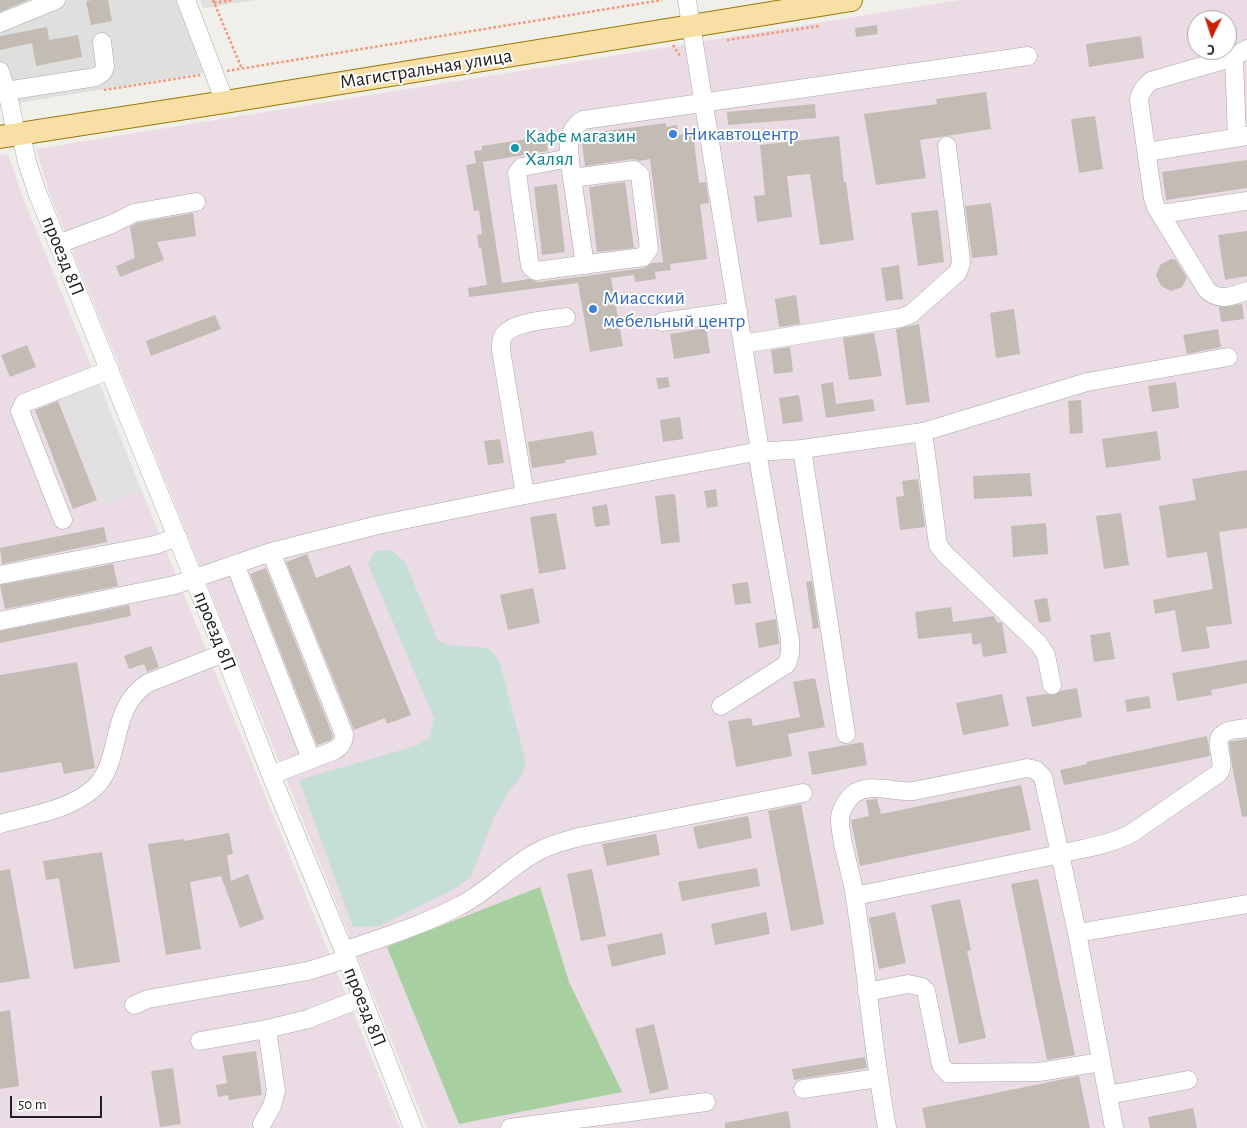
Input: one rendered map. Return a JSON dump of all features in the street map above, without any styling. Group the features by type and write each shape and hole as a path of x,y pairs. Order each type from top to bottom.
{"main road":[{"name":"Магистральная улица","path":"12,135 852,0"}],"street":[{"path":"0,23 30,5 56,0"},
{"path":"186,0 216,73 225,102"},
{"path":"687,0 790,640 790,653 787,664 721,706"},
{"path":"6,91 96,77 103,72 105,66 102,42"},
{"path":"1146,152 1242,137 1240,53 1151,81 1140,93 1139,100 1146,152 1153,198 1161,214 1212,296 1224,297 1247,291"},
{"path":"584,265 570,158 570,132 575,125 583,120 1028,56"},
{"name":"проезд 8П","path":"0,72 6,91 12,135 31,175 178,537 271,775 413,1128"},
{"path":"743,344 900,318 911,314 958,272 961,263 947,146"},
{"path":"570,158 522,167 517,173 530,266 536,271 643,257 649,249 640,175 634,170 572,178"},
{"path":"1161,214 1247,201"},
{"path":"58,244 112,224 134,213 196,202"},
{"path":"662,322 738,311"},
{"path":"525,495 501,350 502,339 506,332 516,326 566,317"},
{"path":"0,621 175,585 271,552 378,525 525,495 759,452 802,449 923,432 1087,382 1228,357"},
{"path":"62,520 20,411 21,407 24,403 110,370"},
{"path":"923,432 938,545 945,554 1039,644 1046,655 1052,684"},
{"path":"802,449 846,734"},
{"path":"0,575 155,545 178,537"},
{"path":"271,552 344,734 341,746 271,775"},
{"path":"235,564 311,759"},
{"path":"0,824 68,805 94,788 107,768 124,711 130,698 138,689 148,683 224,653"},
{"path":"855,896 1120,840 1219,774 1223,765 1218,742 1220,736 1226,732 1247,728"},
{"path":"887,1128 878,1078 855,896 840,818 842,808 848,799 862,790 872,787 904,792 914,791 1027,768 1036,770 1043,777 1077,933 1114,1128"},
{"path":"134,1005 148,999 308,971 460,906 531,855 556,844 803,793"},
{"path":"1077,933 1247,904"},
{"path":"867,992 908,984 922,987 926,991 941,1065 948,1073 1039,1072 1101,1062"},
{"path":"200,1042 308,1019 362,998"},
{"path":"262,1124 272,1106 276,1091 268,1029"},
{"path":"803,1090 878,1078"},
{"path":"1108,1096 1188,1080"},
{"path":"510,1128 706,1102"}],"path":[{"path":"233,0 214,2 242,69"},
{"path":"98,91 662,0"},
{"path":"727,40 819,26"}],"shaded area":[{"path":"0,0 176,0 203,73 0,106"},
{"path":"200,0 256,0 203,8"},
{"path":"960,0 1247,0 1247,1128 427,1128 49,192 36,149"},
{"path":"8,154 23,198 400,1128 0,1128 0,155"},
{"path":"100,385 141,490 102,505 61,400"},
{"path":"391,550 405,562 438,641 449,645 488,648 499,660 526,762 522,775 507,794 495,815 471,876 458,887 379,926 353,927 299,780 418,745 430,737 434,718 368,564 375,551"}],"green space":[{"path":"540,887 569,982 622,1092 459,1124 387,947"}],"building":[{"path":"0,0 28,0 0,12"},
{"path":"108,0 112,21 91,25 86,1"},
{"path":"877,25 878,34 856,37 855,28"},
{"path":"47,27 49,40 78,35 82,57 36,66 32,43 0,50 0,36"},
{"path":"1141,36 1144,58 1089,67 1086,44"},
{"path":"986,92 991,129 920,140 926,178 876,185 864,114 937,104 936,99"},
{"path":"815,104 816,118 728,125 727,112"},
{"path":"1095,116 1103,169 1079,173 1071,119"},
{"path":"666,123 666,127 677,125 678,135 693,133 699,183 706,182 709,203 700,204 707,259 670,264 671,270 655,272 656,279 635,282 634,275 611,278 623,346 590,352 578,283 469,297 468,288 487,285 477,235 482,234 479,210 474,211 466,165 483,162 502,283 530,279 537,282 586,276 644,268 652,263 663,262 650,159 639,161 633,159 585,166 581,137 583,134"},
{"path":"839,136 844,183 846,182 854,240 820,245 810,174 787,176 792,217 757,222 754,196 765,195 760,145"},
{"name":"Кафе магазин Халял","path":"546,137 548,151 476,163 474,151 482,150 482,146"},
{"path":"1247,160 1247,188 1166,200 1162,172"},
{"path":"625,182 634,248 597,252 589,187"},
{"path":"557,184 565,252 542,255 534,187"},
{"path":"991,203 998,255 972,258 965,206"},
{"path":"938,210 944,262 918,266 911,213"},
{"path":"193,213 196,236 157,242 164,260 120,277 116,266 135,258 130,227 137,223"},
{"path":"1247,231 1247,276 1225,280 1218,235"},
{"path":"1171,259 1176,260 1187,278 1182,287 1171,291 1161,286 1156,275 1160,265"},
{"path":"899,265 903,299 886,301 881,268"},
{"path":"796,295 800,324 779,327 775,299"},
{"path":"1242,304 1244,319 1221,322 1219,307"},
{"path":"1014,309 1020,354 996,358 990,313"},
{"path":"215,315 221,329 151,356 146,341"},
{"path":"919,324 930,402 906,405 896,329"},
{"path":"706,328 710,353 674,359 670,334"},
{"path":"1218,329 1221,347 1187,354 1183,335"},
{"path":"874,333 882,376 849,380 843,338"},
{"path":"27,345 36,367 10,377 1,355"},
{"path":"790,347 793,372 774,374 771,350"},
{"path":"668,377 670,387 658,389 656,378"},
{"path":"833,382 836,404 873,399 875,411 826,418 821,384"},
{"path":"1176,382 1179,408 1152,412 1148,386"},
{"path":"799,395 803,421 783,424 779,398"},
{"path":"1081,400 1083,433 1070,434 1068,401"},
{"path":"58,401 97,500 73,509 35,410"},
{"path":"680,417 683,439 663,442 660,420"},
{"path":"593,431 597,455 565,460 565,463 532,468 528,442"},
{"path":"1157,431 1161,460 1106,468 1102,439"},
{"path":"500,439 504,463 488,465 484,441"},
{"path":"1247,470 1247,528 1219,532 1232,624 1206,627 1210,648 1182,652 1175,610 1155,614 1153,600 1213,589 1207,552 1167,558 1159,506 1196,500 1192,479"},
{"path":"1030,473 1032,496 974,499 973,476"},
{"path":"918,479 925,527 900,530 896,497 904,496 902,481"},
{"path":"716,489 718,506 707,508 704,491"},
{"path":"675,494 680,542 661,544 655,496"},
{"path":"607,504 610,525 595,527 592,507"},
{"path":"556,513 566,569 539,574 530,517"},
{"path":"1121,513 1129,565 1104,569 1096,516"},
{"path":"1046,523 1048,554 1013,557 1011,526"},
{"path":"104,527 107,542 2,564 0,548"},
{"path":"307,554 316,578 350,565 411,715 387,724 385,718 354,730 286,562"},
{"path":"113,564 118,586 5,609 0,585"},
{"path":"266,568 333,736 331,740 317,745 250,574"},
{"path":"812,581 819,628 813,629 806,582"},
{"path":"748,582 751,603 735,605 732,584"},
{"path":"533,588 540,623 508,630 500,595"},
{"path":"1047,598 1051,621 1039,623 1034,600"},
{"path":"129,605 131,616 0,643 0,631"},
{"path":"951,607 953,622 994,616 997,622 1002,623 1007,653 983,657 981,643 973,645 971,633 918,639 915,612"},
{"path":"776,619 779,644 759,648 755,623"},
{"path":"1110,632 1115,659 1094,662 1090,635"},
{"path":"151,646 159,667 147,672 144,664 129,669 124,656"},
{"path":"1247,660 1247,683 1211,690 1212,695 1177,701 1172,673"},
{"path":"77,662 95,768 64,774 61,762 0,773 0,675"},
{"path":"815,678 825,727 788,734 792,756 736,767 728,721 751,718 753,726 800,717 793,682"},
{"path":"1077,688 1082,717 1032,727 1026,697 1046,694 1054,695 1060,691"},
{"path":"1002,694 1009,726 963,735 956,703"},
{"path":"1149,696 1151,708 1127,712 1125,700"},
{"path":"1207,736 1210,756 1064,785 1060,770 1087,764 1086,762"},
{"path":"1247,739 1247,816 1242,817 1229,742"},
{"path":"863,742 867,765 812,775 808,752"},
{"path":"1021,785 1031,830 860,866 851,820 869,816 866,800 877,799 881,814"},
{"path":"801,804 824,924 791,931 768,811"},
{"path":"748,816 752,838 698,849 693,827"},
{"path":"229,833 233,854 227,855 231,881 248,874 264,919 240,928 221,876 190,882 201,949 166,955 148,844 183,839 184,841"},
{"path":"656,834 660,855 607,866 602,844"},
{"path":"102,852 120,962 74,969 59,878 46,880 43,861"},
{"path":"757,868 760,886 682,901 678,882"},
{"path":"10,869 30,978 0,983 0,871"},
{"path":"592,869 606,936 581,941 567,874"},
{"path":"1038,879 1075,1055 1047,1060 1011,884"},
{"path":"960,899 971,950 967,951 986,1038 959,1044 931,905"},
{"path":"766,912 770,934 715,945 711,924"},
{"path":"895,912 906,963 879,969 869,918"},
{"path":"662,933 666,954 612,967 607,945"},
{"path":"10,1010 19,1086 0,1089 0,1012"},
{"path":"654,1024 669,1089 650,1094 635,1029"},
{"path":"256,1051 262,1095 229,1100 228,1095 218,1097 216,1085 227,1083 222,1056"},
{"path":"865,1057 867,1068 794,1080 792,1069"},
{"path":"173,1068 181,1124 160,1127 151,1071"},
{"path":"1079,1076 1090,1128 926,1128 922,1108"},
{"path":"1193,1108 1197,1128 1150,1128 1148,1117"},
{"path":"788,1111 791,1128 725,1128 725,1123"}],"place":[{"name":"Никавтоцентр","path":"673,134"},
{"name":"Кафе магазин Халял","path":"515,148"},
{"name":"Миасский мебельный центр","path":"593,309"}]}
